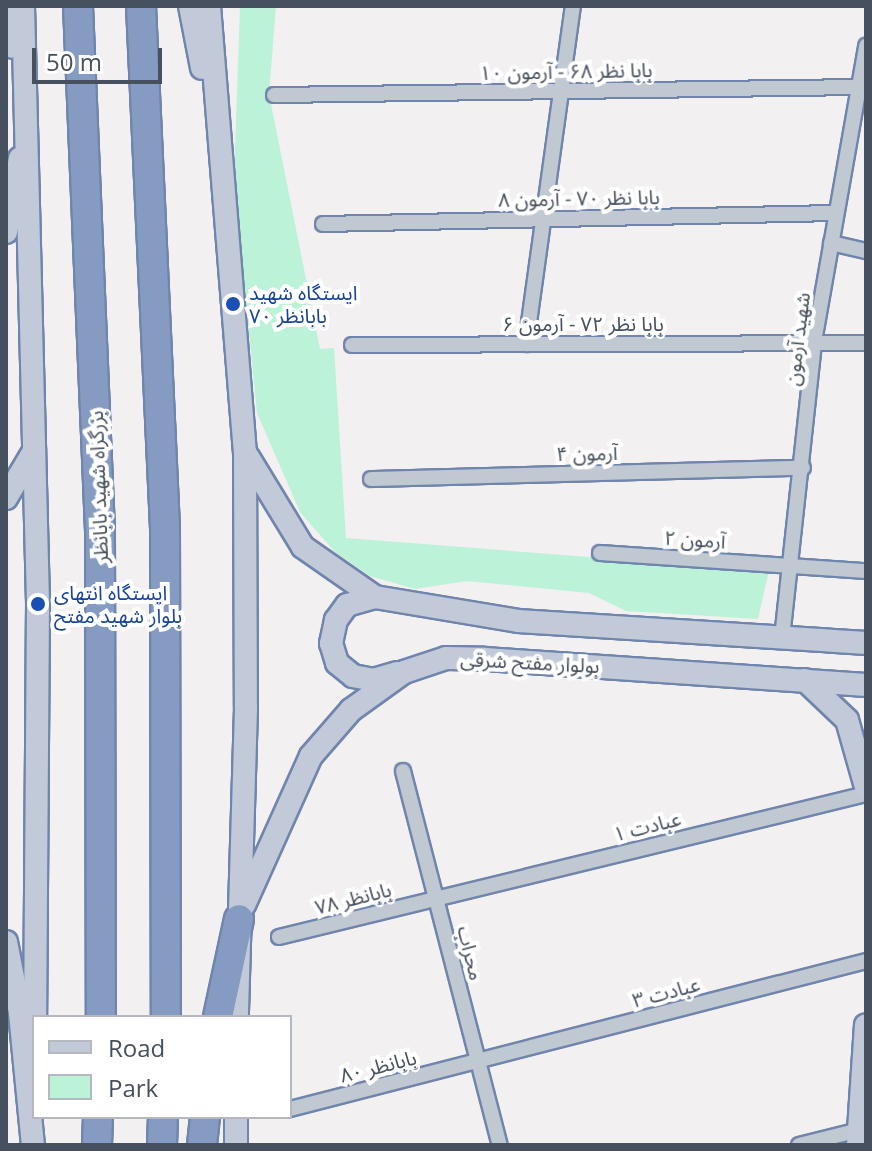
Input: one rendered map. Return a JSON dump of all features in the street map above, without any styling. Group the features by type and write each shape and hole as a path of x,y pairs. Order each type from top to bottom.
{"highway":[{"name":"بزرگراه شهید بابانظر","path":"78,6 90,214 100,547 101,1015"},
{"path":"141,6 165,529 166,1015"},
{"path":"218,1015 239,919"},
{"path":"97,1145 98,1119"},
{"path":"162,1145 163,1119"},
{"path":"202,1145 205,1119"}],"main road":[{"path":"6,232 29,109 12,48 7,6"},
{"path":"23,6 29,109 35,450 35,1015"},
{"path":"190,6 225,191"},
{"path":"209,6 245,452 246,708 237,1015"},
{"path":"225,6 225,191"},
{"path":"6,498 35,450"},
{"name":"بولوار مفتح شرقی","path":"245,452 303,547 337,575 375,597 518,621 866,643"},
{"path":"375,597 347,605 336,620 331,643 337,663 353,676 373,680 404,672"},
{"name":"بولوار مفتح شرقی","path":"239,919 282,810 311,756 351,710 404,672 446,658 866,685"},
{"path":"805,680 847,720 866,787"},
{"path":"6,942 20,1013 33,1145"},
{"path":"859,1138 866,1025"},
{"path":"33,1145 34,1119"},
{"path":"236,1119 236,1145"}],"street":[{"path":"526,344 573,6"},
{"path":"6,24 12,48"},
{"name":"شهید آرمون","path":"782,638 787,565 803,468 814,342 866,46"},
{"name":"بابا نظر ۶۸ - آرمون ۱۰","path":"274,95 858,87"},
{"path":"850,125 866,129"},
{"name":"بابا نظر ۷۰ - آرمون ۸","path":"323,224 836,213"},
{"path":"831,243 866,251"},
{"name":"بابا نظر ۷۲ - آرمون ۶","path":"352,345 866,343"},
{"name":"آرمون ۴","path":"371,479 803,468"},
{"name":"آرمون ۲","path":"600,553 866,571"},
{"name":"محراب","path":"403,771 500,1145"},
{"name":"عبادت ۱","path":"436,898 866,794"},
{"name":"بابانظر ۷۸","path":"279,937 436,898"},
{"name":"عبادت ۳","path":"477,1062 866,961"},
{"name":"بابانظر ۸۰","path":"292,1108 477,1062"},
{"path":"799,1145 859,1138"}],"green space":[{"path":"240,6 276,6 269,94 320,349 334,348 346,538 769,571 758,619 626,611 589,593 467,581 415,589 370,576 335,552 300,512 257,413 234,178"}],"place":[{"name":"ایستگاه شهید بابانظر ۷۰","path":"233,304"},
{"name":"ایستگاه انتهای بلوار شهید مفتح","path":"38,604"}]}
